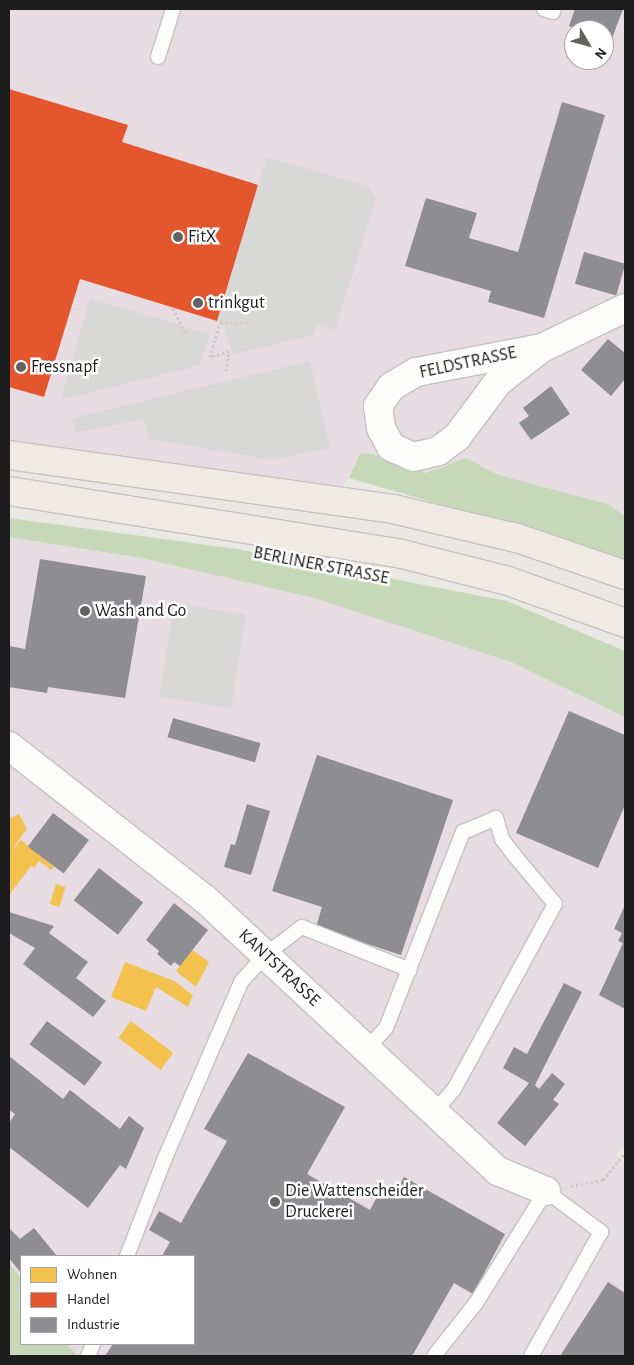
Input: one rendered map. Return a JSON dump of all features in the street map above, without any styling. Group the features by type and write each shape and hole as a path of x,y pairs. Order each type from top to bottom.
{"main road":[{"path":"9,455 393,509 517,538 625,575"},
{"name":"BERLINER STRASSE","path":"9,492 402,554 508,581 625,623"}],"street":[{"name":"FELDSTRASSE","path":"542,348 416,372 391,387 378,406 381,428 391,447 413,457 438,451 458,437 498,382 542,348 625,308"},
{"name":"KANTSTRASSE","path":"9,746 174,872 498,1171 546,1191"}],"lane":[{"path":"158,57 173,9"},
{"path":"544,9 552,12 554,9"},
{"path":"366,1050 386,1028 463,832 496,818 502,838 555,904 454,1089 435,1112"},
{"path":"127,1255 165,1158 241,982 265,954 302,927 410,970"},
{"path":"434,1356 476,1304 546,1191 601,1232 531,1356"}],"path":[{"path":"224,297 245,304"},
{"path":"173,308 186,336"},
{"path":"226,371 229,351 210,357 220,323 248,322"},
{"path":"546,1191 603,1180 625,1153"}],"shaded area":[{"path":"9,9 625,9 625,516 608,504 499,475 466,458 426,473 372,454 360,453 343,487 9,444"},
{"name":"trinkgut","path":"267,157 368,186 376,199 335,330 317,325 314,335 233,354 223,324 217,321"},
{"path":"90,298 210,334 200,365 61,400"},
{"path":"310,361 330,448 272,460 149,439 144,419 75,433 72,418"},
{"path":"9,537 141,558 314,598 511,662 625,717 625,1145 616,1156 625,1164 625,1356 77,1356 69,1345 195,1345 195,1255 20,1255 20,1277 9,1263"},
{"path":"174,603 246,614 231,708 159,697"}],"green space":[{"path":"360,453 372,454 426,473 466,458 499,475 608,504 625,516 625,564 571,542 349,478"},
{"path":"9,518 237,549 507,601 625,651 625,717 511,662 314,598 141,558 9,537"},
{"path":"9,1263 20,1277 20,1345 69,1345 77,1356 9,1356"}],"building: Wohnen":[{"path":"19,814 27,829 10,852 21,840 54,867 51,870 39,861 34,868 31,866 9,895 9,819"},
{"path":"56,884 66,887 59,907 50,904"},
{"path":"192,950 209,962 196,987 176,971"},
{"path":"125,962 174,981 193,995 188,1007 156,987 146,1011 111,997"},
{"path":"131,1021 173,1053 161,1070 118,1038"}],"building: Handel":[{"path":"9,89 128,125 122,142 258,185 217,321 80,279 44,397 9,387"}],"building: Industrie":[{"path":"575,9 623,9 614,33 614,20 571,20"},
{"path":"562,102 605,115 544,318 488,302 491,291 405,266 426,198 477,213 469,238 518,252"},
{"path":"584,252 625,264 616,296 575,284"},
{"path":"608,339 625,353 625,379 611,396 581,370"},
{"path":"551,386 570,414 531,440 519,423 529,416 523,408"},
{"name":"Wash and Go","path":"40,559 146,576 125,698 48,687 47,693 9,687 9,646 25,649"},
{"path":"569,711 625,735 625,805 598,868 516,833"},
{"path":"173,718 260,743 255,762 167,737"},
{"path":"317,755 453,800 401,955 316,927 322,907 272,891"},
{"path":"247,804 270,811 251,875 224,867 231,844 235,845"},
{"path":"53,813 89,840 64,874 28,847"},
{"path":"99,868 143,902 118,935 74,900"},
{"path":"174,903 208,930 180,966 174,962 171,966 157,954 159,951 146,940"},
{"path":"625,905 625,1009 599,995 623,943 618,941 622,933 614,929"},
{"path":"9,912 54,926 49,933 88,962 76,978 106,1001 93,1017 23,964 35,948 9,933"},
{"path":"564,983 582,992 535,1085 539,1089 552,1073 565,1084 553,1100 559,1104 525,1146 497,1123 529,1083 503,1068 514,1047 527,1054"},
{"path":"47,1021 102,1063 85,1086 30,1044"},
{"name":"Die Wattenscheider Druckerei","path":"248,1053 345,1107 307,1174 370,1210 382,1188 394,1195 404,1177 505,1234 473,1294 454,1283 412,1356 105,1356 112,1345 195,1345 195,1255 163,1255 170,1242 149,1230 159,1211 181,1223 227,1141 204,1129"},
{"path":"9,1056 63,1099 70,1090 120,1129 129,1116 144,1128 126,1169 120,1165 88,1208 9,1147 9,1123 15,1114 9,1110"},
{"path":"9,1228 20,1239 34,1228 56,1255 20,1255 20,1272 9,1258"},
{"path":"608,1282 625,1293 625,1355 560,1356"}],"place":[{"name":"FitX","path":"178,237"},
{"name":"trinkgut","path":"198,303"},
{"name":"Fressnapf","path":"21,367"},
{"name":"Wash and Go","path":"85,611"},
{"name":"Die Wattenscheider Druckerei","path":"275,1202"}]}
